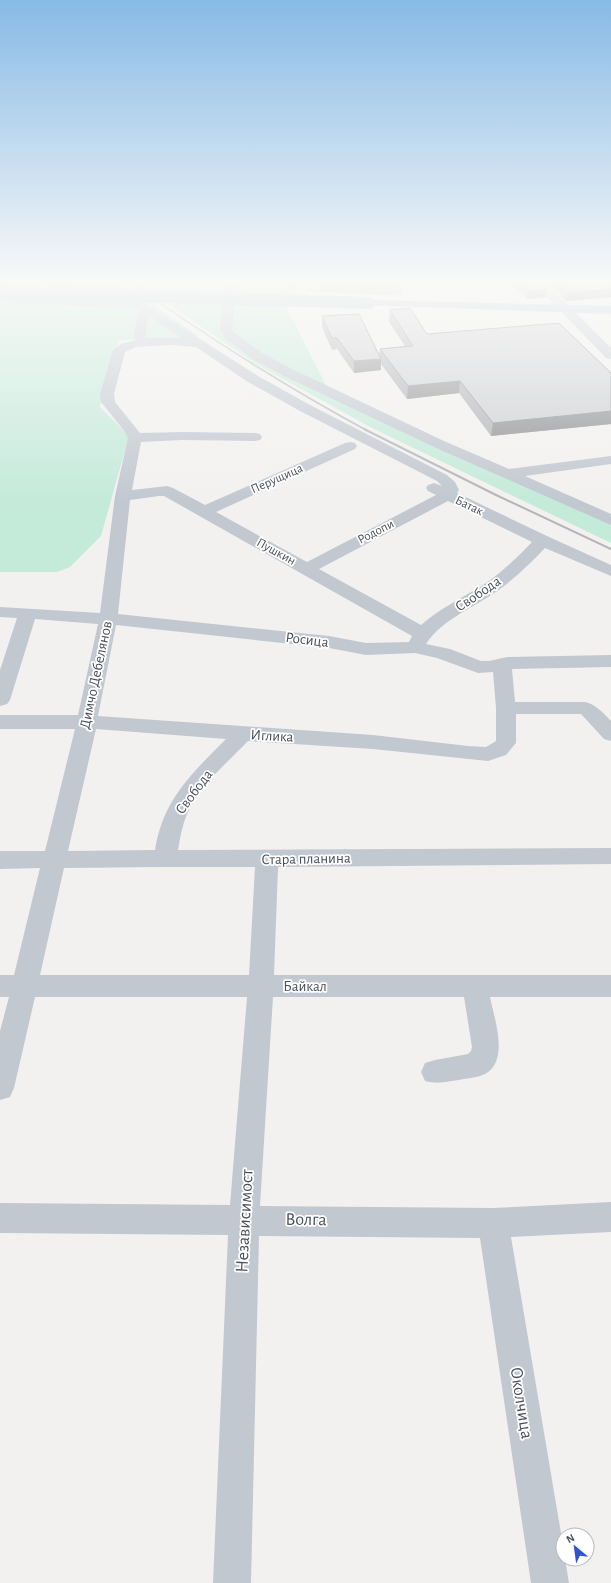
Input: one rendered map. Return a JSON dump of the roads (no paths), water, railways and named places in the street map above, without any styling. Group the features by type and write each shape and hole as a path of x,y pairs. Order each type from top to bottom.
{"street":[{"path":"118,354 107,394 108,402 114,412 132,431 135,438 182,436 255,437"},
{"path":"216,354 253,379 305,408 442,478 450,485 451,490 447,495"},
{"path":"255,354 294,376 611,520"},
{"name":"Батак","path":"329,436 543,541 611,571"},
{"name":"Димчо Дебелянов","path":"0,1088 12,986 54,860 87,722 108,619 123,496 135,438"},
{"name":"Перущица","path":"203,512 350,446"},
{"path":"507,474 611,460"},
{"name":"Пушкин","path":"123,496 167,491 306,569 419,641"},
{"name":"Родопи","path":"306,569 447,495"},
{"name":"Свобода","path":"419,641 437,621 493,586 517,567 543,541"},
{"name":"Росица","path":"0,612 28,612 108,619 322,641 366,649 419,641 443,653 478,667 489,667 507,663 611,661"},
{"path":"0,700 28,612"},
{"path":"502,664 506,708 584,708 590,712 611,734"},
{"name":"Иглика","path":"0,722 87,722 373,742 488,754 499,750 506,743 506,708"},
{"name":"Свобода","path":"165,860 170,827 177,809 195,786 243,734"},
{"name":"Стара планина","path":"0,860 611,856"},
{"name":"Независимост","path":"232,1583 244,1220 261,986 267,859"},
{"name":"Байкал","path":"12,986 611,986"},
{"path":"435,1072 476,1065 484,1057 486,1047 475,986"},
{"name":"Волга","path":"0,1218 492,1223 611,1217"},
{"name":"Околчица","path":"492,1223 550,1583"}],"railway":[{"path":"237,354 366,430"},
{"path":"366,430 494,494 611,549"}]}
